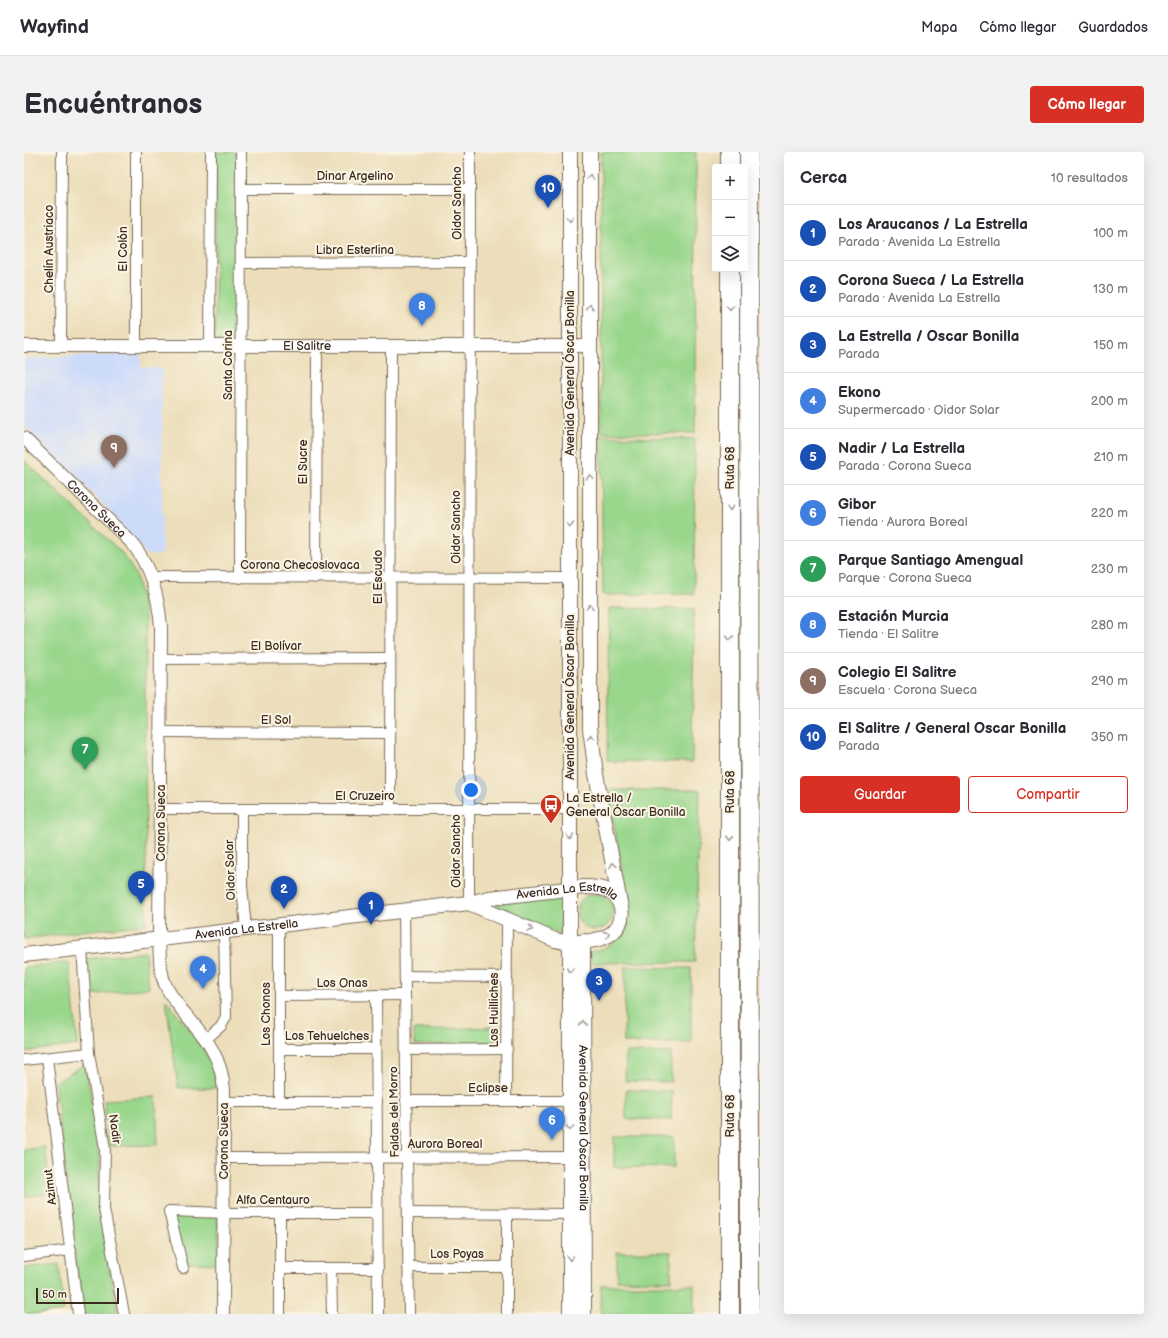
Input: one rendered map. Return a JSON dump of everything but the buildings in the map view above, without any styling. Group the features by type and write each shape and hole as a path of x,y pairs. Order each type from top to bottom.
{"highway":[{"path":"730,152 730,164"},
{"name":"Ruta 68","path":"750,152 750,1314"},
{"name":"Ruta 68","path":"730,272 730,1314"},
{"path":"750,714 760,747"},
{"path":"750,959 760,930"}],"main road":[{"name":"Avenida General Óscar Bonilla","path":"570,152 570,889 577,942 584,1314"},
{"name":"Avenida General Óscar Bonilla","path":"590,152 590,728 596,774 620,904"},
{"name":"Avenida La Estrella","path":"24,955 469,903 489,898 591,887 603,889 615,896 620,904 621,916 616,928 606,936 577,942 555,940 469,903"},
{"name":"Avenida General Óscar Bonilla","path":"570,1314 570,1101 577,942"}],"street":[{"name":"Chelín Austriaco","path":"61,346 62,152"},
{"name":"El Colón","path":"136,152 136,346"},
{"name":"Santa Corina","path":"210,346 211,152"},
{"name":"Santa Corina","path":"240,578 241,152"},
{"name":"Oidor Sancho","path":"469,903 470,152"},
{"name":"Dinar Argelino","path":"241,188 470,189"},
{"name":"Libra Esterlina","path":"241,263 470,262"},
{"name":"El Salitre","path":"24,346 590,346"},
{"name":"El Sucre","path":"316,578 317,346"},
{"name":"El Escudo","path":"390,809 391,346"},
{"name":"Corona Sueca","path":"24,438 133,544 146,564 157,599 160,614 161,659 160,938 162,973 165,985 174,1000 206,1039 216,1055 222,1072 224,1102 223,1314"},
{"name":"Corona Checoslovaca","path":"150,576 240,578 570,578"},
{"name":"El Bolívar","path":"161,659 390,658"},
{"name":"El Sol","path":"161,732 390,733"},
{"name":"El Cruzeiro","path":"161,809 570,808"},
{"name":"Oidor Solar","path":"242,809 241,874 246,929"},
{"name":"Faldas del Morro","path":"404,910 408,1314"},
{"name":"Los Huilliches","path":"506,1101 507,920"},
{"name":"Los Chonos","path":"279,925 279,1102"},
{"path":"206,1039 221,1026 226,1017 224,932"},
{"name":"Nadir","path":"82,948 89,1053 105,1149 104,1209 124,1314"},
{"path":"405,976 507,977"},
{"name":"Los Onas","path":"279,996 405,995"},
{"name":"Faldas del Morro","path":"376,996 378,1314"},
{"path":"406,1050 507,1048"},
{"name":"Los Tehuelches","path":"279,1049 376,1049"},
{"path":"24,1060 89,1053"},
{"name":"Azimut","path":"47,1058 78,1314"},
{"name":"Eclipse","path":"406,1101 570,1101"},
{"path":"224,1102 377,1102"},
{"name":"Aurora Boreal","path":"223,1158 570,1157"},
{"name":"Alfa Centauro","path":"183,1268 169,1211 224,1214 377,1214"},
{"path":"408,1212 570,1214"},
{"path":"280,1214 280,1314"},
{"path":"507,1214 507,1314"},
{"path":"24,1256 70,1250"},
{"name":"Los Poyas","path":"408,1267 507,1267"},
{"path":"280,1268 378,1268"},
{"path":"331,1268 332,1314"}],"shaded area":[{"path":"141,354 141,368 162,368 162,555 147,555 109,510 24,426 24,358"}],"green space":[{"path":"216,152 236,152 236,342 215,342"},
{"path":"601,152 696,152 695,433 601,433"},
{"path":"601,436 695,439 694,594 603,595"},
{"path":"24,460 123,554 136,575 145,615 146,925 91,930 24,939"},
{"path":"609,608 694,609 692,762 607,761"},
{"path":"608,790 700,790 695,962 592,963 591,951 605,948 617,940 625,930 630,916"},
{"path":"561,894 561,935 498,909 498,903"},
{"path":"599,894 608,899 612,905 612,919 608,925 599,930 591,930 582,925 578,919 577,908 582,899 588,895"},
{"path":"145,952 149,988 90,995 85,959"},
{"path":"69,962 78,1045 24,1052 24,967"},
{"path":"625,967 691,968 691,1043 624,1043"},
{"path":"166,1000 194,1036 207,1056 216,1076 217,1088 178,1088"},
{"path":"500,1027 501,1043 415,1045 414,1030"},
{"path":"626,1052 671,1053 671,1082 625,1081"},
{"path":"85,1064 100,1148 99,1210 118,1314 82,1314 55,1083"},
{"path":"626,1090 672,1091 671,1120 626,1119"},
{"path":"156,1097 158,1145 109,1146 104,1100"},
{"path":"614,1137 674,1137 674,1168 614,1167"},
{"path":"45,1147 51,1193 24,1197 24,1150"},
{"path":"172,1214 218,1216 219,1264 183,1263"},
{"path":"617,1252 671,1252 671,1281 617,1280"},
{"path":"59,1264 64,1311 24,1314 24,1268"},
{"path":"601,1285 694,1285 694,1314 601,1314"}],"place":[{"name":"El Salitre / General Oscar Bonilla","path":"548,208"},
{"name":"Estación Murcia","path":"422,326"},
{"name":"Colegio El Salitre","path":"114,468"},
{"name":"Parque Santiago Amengual","path":"85,770"},
{"name":"La Estrella / General Óscar Bonilla","path":"551,824"},
{"name":"Nadir / La Estrella","path":"141,904"},
{"name":"Corona Sueca / La Estrella","path":"284,909"},
{"name":"Los Araucanos / La Estrella","path":"371,925"},
{"name":"Ekono","path":"203,989"},
{"name":"La Estrella / Oscar Bonilla","path":"599,1001"},
{"name":"Gibor","path":"552,1140"}]}
